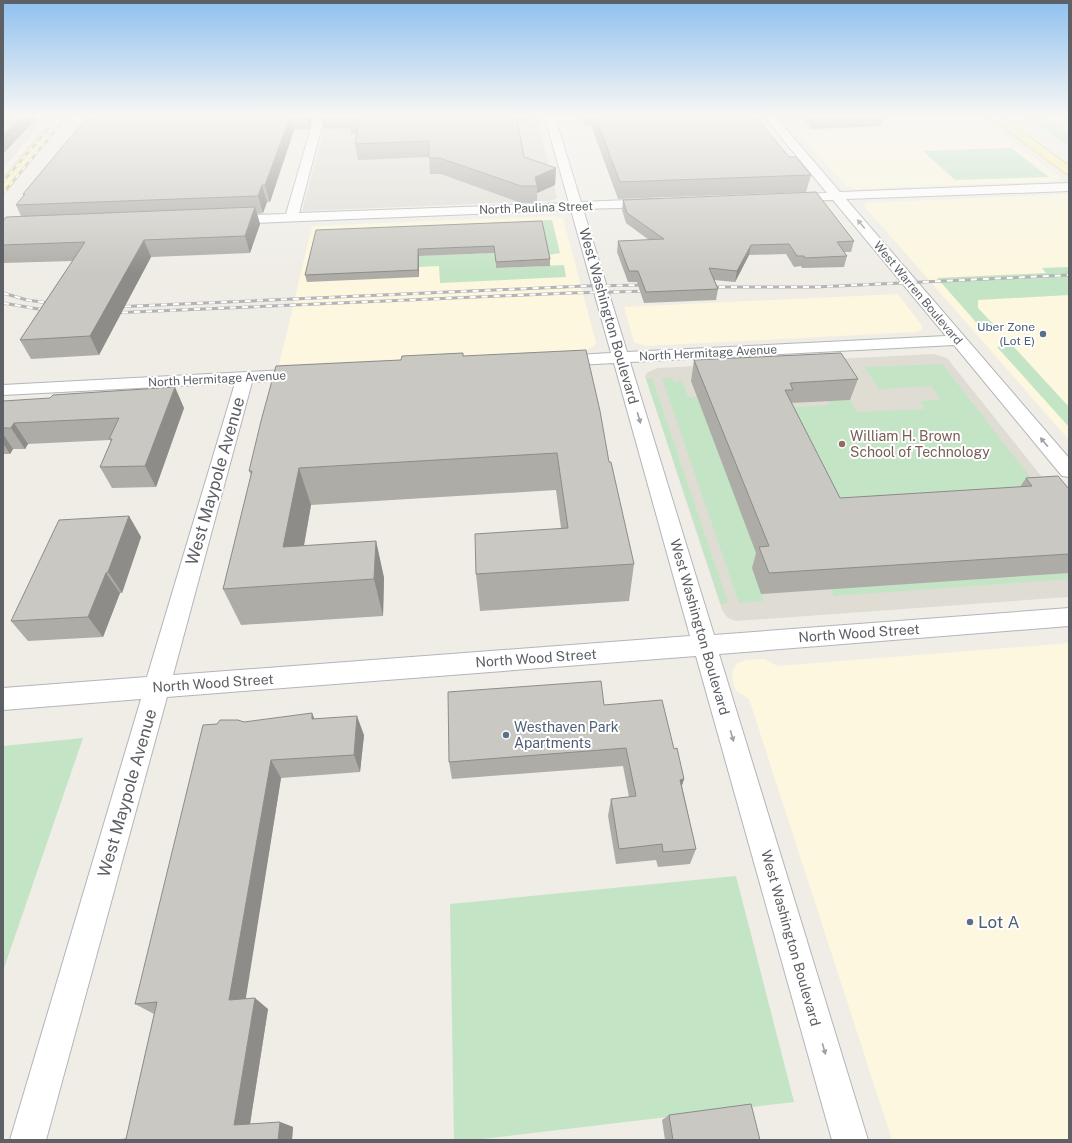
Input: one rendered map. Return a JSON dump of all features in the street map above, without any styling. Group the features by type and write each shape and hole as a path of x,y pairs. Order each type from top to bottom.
{"main road":[{"path":"3,187 19,167"}],"street":[{"path":"292,218 306,167"},
{"name":"West Washington Boulevard","path":"565,167 850,1140"},
{"name":"West Warren Boulevard","path":"813,167 1069,471"},
{"path":"774,198 1069,187"},
{"name":"North Paulina Street","path":"215,221 661,203"},
{"name":"North Hermitage Avenue","path":"541,362 958,340"},
{"name":"North Hermitage Avenue","path":"3,390 320,373"},
{"name":"West Maypole Avenue","path":"28,1140 245,377"},
{"name":"North Wood Street","path":"3,699 1069,617"}],"shaded area":[{"path":"314,167 549,167 557,198 550,201 302,211"},
{"path":"829,167 1047,167 1061,178 1056,181 855,189 847,187"},
{"path":"1069,194 1069,440 864,206 867,203"},
{"path":"554,216 563,218 596,343 593,347 586,350 279,365 312,226"},
{"path":"898,294 922,326 922,330 917,332 646,346 634,342 624,307"},
{"name":"William H. Brown School of Technology","path":"934,354 947,358 1069,511 1069,597 736,621 728,618 722,610 645,376 648,372 658,368"},
{"name":"Lot A","path":"1069,643 1069,1140 892,1140 749,699 736,691 732,678 733,670 736,664 746,660 765,659 777,666"}],"green space":[{"path":"941,167 1036,167 1049,177 955,180"},
{"path":"552,220 560,253 548,255 523,228 528,221"},
{"path":"495,253 496,268 564,265 566,277 440,283 439,266 419,267 419,256"},
{"path":"1069,267 1069,295 978,300 978,308 997,328 996,330 988,331 983,330 937,278 1046,273 1042,268"},
{"path":"1005,345 1013,346 1069,407 1069,427 997,347"},
{"path":"942,364 1045,496 859,545 785,408 829,405 828,401 850,400 857,412 925,409 920,401 941,400 931,386 879,389 864,367"},
{"path":"646,378 652,378 728,603 721,604"},
{"path":"662,378 672,378 674,382 682,381 688,397 697,397 762,567 761,594 764,601 739,603"},
{"path":"1069,573 1069,579 834,596 831,589"},
{"path":"83,738 3,971 3,746"},
{"path":"736,876 794,1102 475,1140 454,1140 450,904"}],"building":[{"path":"45,167 272,167 265,185 262,185 258,196 16,205 25,194 23,194"},
{"path":"467,167 556,168 535,177 537,186 521,186"},
{"path":"614,167 805,167 811,175 620,182"},
{"path":"816,192 854,241 837,242 847,256 805,258 804,256 797,256 789,244 751,245 737,271 709,268 718,289 646,292 638,271 629,271 618,241 664,239 627,213 623,200"},
{"path":"255,207 245,236 144,240 90,336 20,340 85,242 3,245 3,221 6,217"},
{"path":"542,221 550,259 496,262 494,246 418,249 418,270 305,275 316,230"},
{"path":"586,350 600,411 609,462 611,462 634,564 476,574 475,534 568,528 557,453 299,468 283,547 376,541 374,579 223,589 252,471 249,471 276,366 401,360 402,356 463,353 463,356"},
{"path":"841,353 858,379 790,383 793,390 785,390 840,498 1032,486 1026,478 1058,476 1069,489 1069,554 769,573 759,547 769,546 694,360"},
{"path":"175,387 145,466 100,467 112,439 109,439 119,418 14,423 11,428 3,428 3,401 50,398 53,395"},
{"path":"129,516 108,572 106,573 88,617 11,621 59,520"},
{"path":"601,681 604,705 662,700 674,749 677,748 684,779 680,780 696,849 663,852 662,844 619,849 611,799 636,796 626,748 449,762 448,692"},
{"path":"312,713 312,719 357,716 354,755 271,760 229,1000 255,998 234,1125 280,1122 278,1140 117,1140 126,1139 157,1002 135,1004 203,725 217,724 220,720 238,720 244,722"},
{"path":"751,1104 760,1140 673,1140 669,1115"}],"railway":[{"path":"3,182 16,167"},
{"path":"3,193 24,167"},
{"path":"707,287 816,287 1069,275"},
{"path":"113,307 585,286 649,285"},
{"path":"110,313 569,293 652,291"},
{"path":"3,293 27,300 56,304"},
{"path":"3,303 50,311"}],"place":[{"name":"Uber Zone (Lot E)","path":"1043,334"},
{"name":"William H. Brown School of Technology","path":"842,444"},
{"name":"Westhaven Park Apartments","path":"506,735"},
{"name":"Lot A","path":"970,922"}]}
